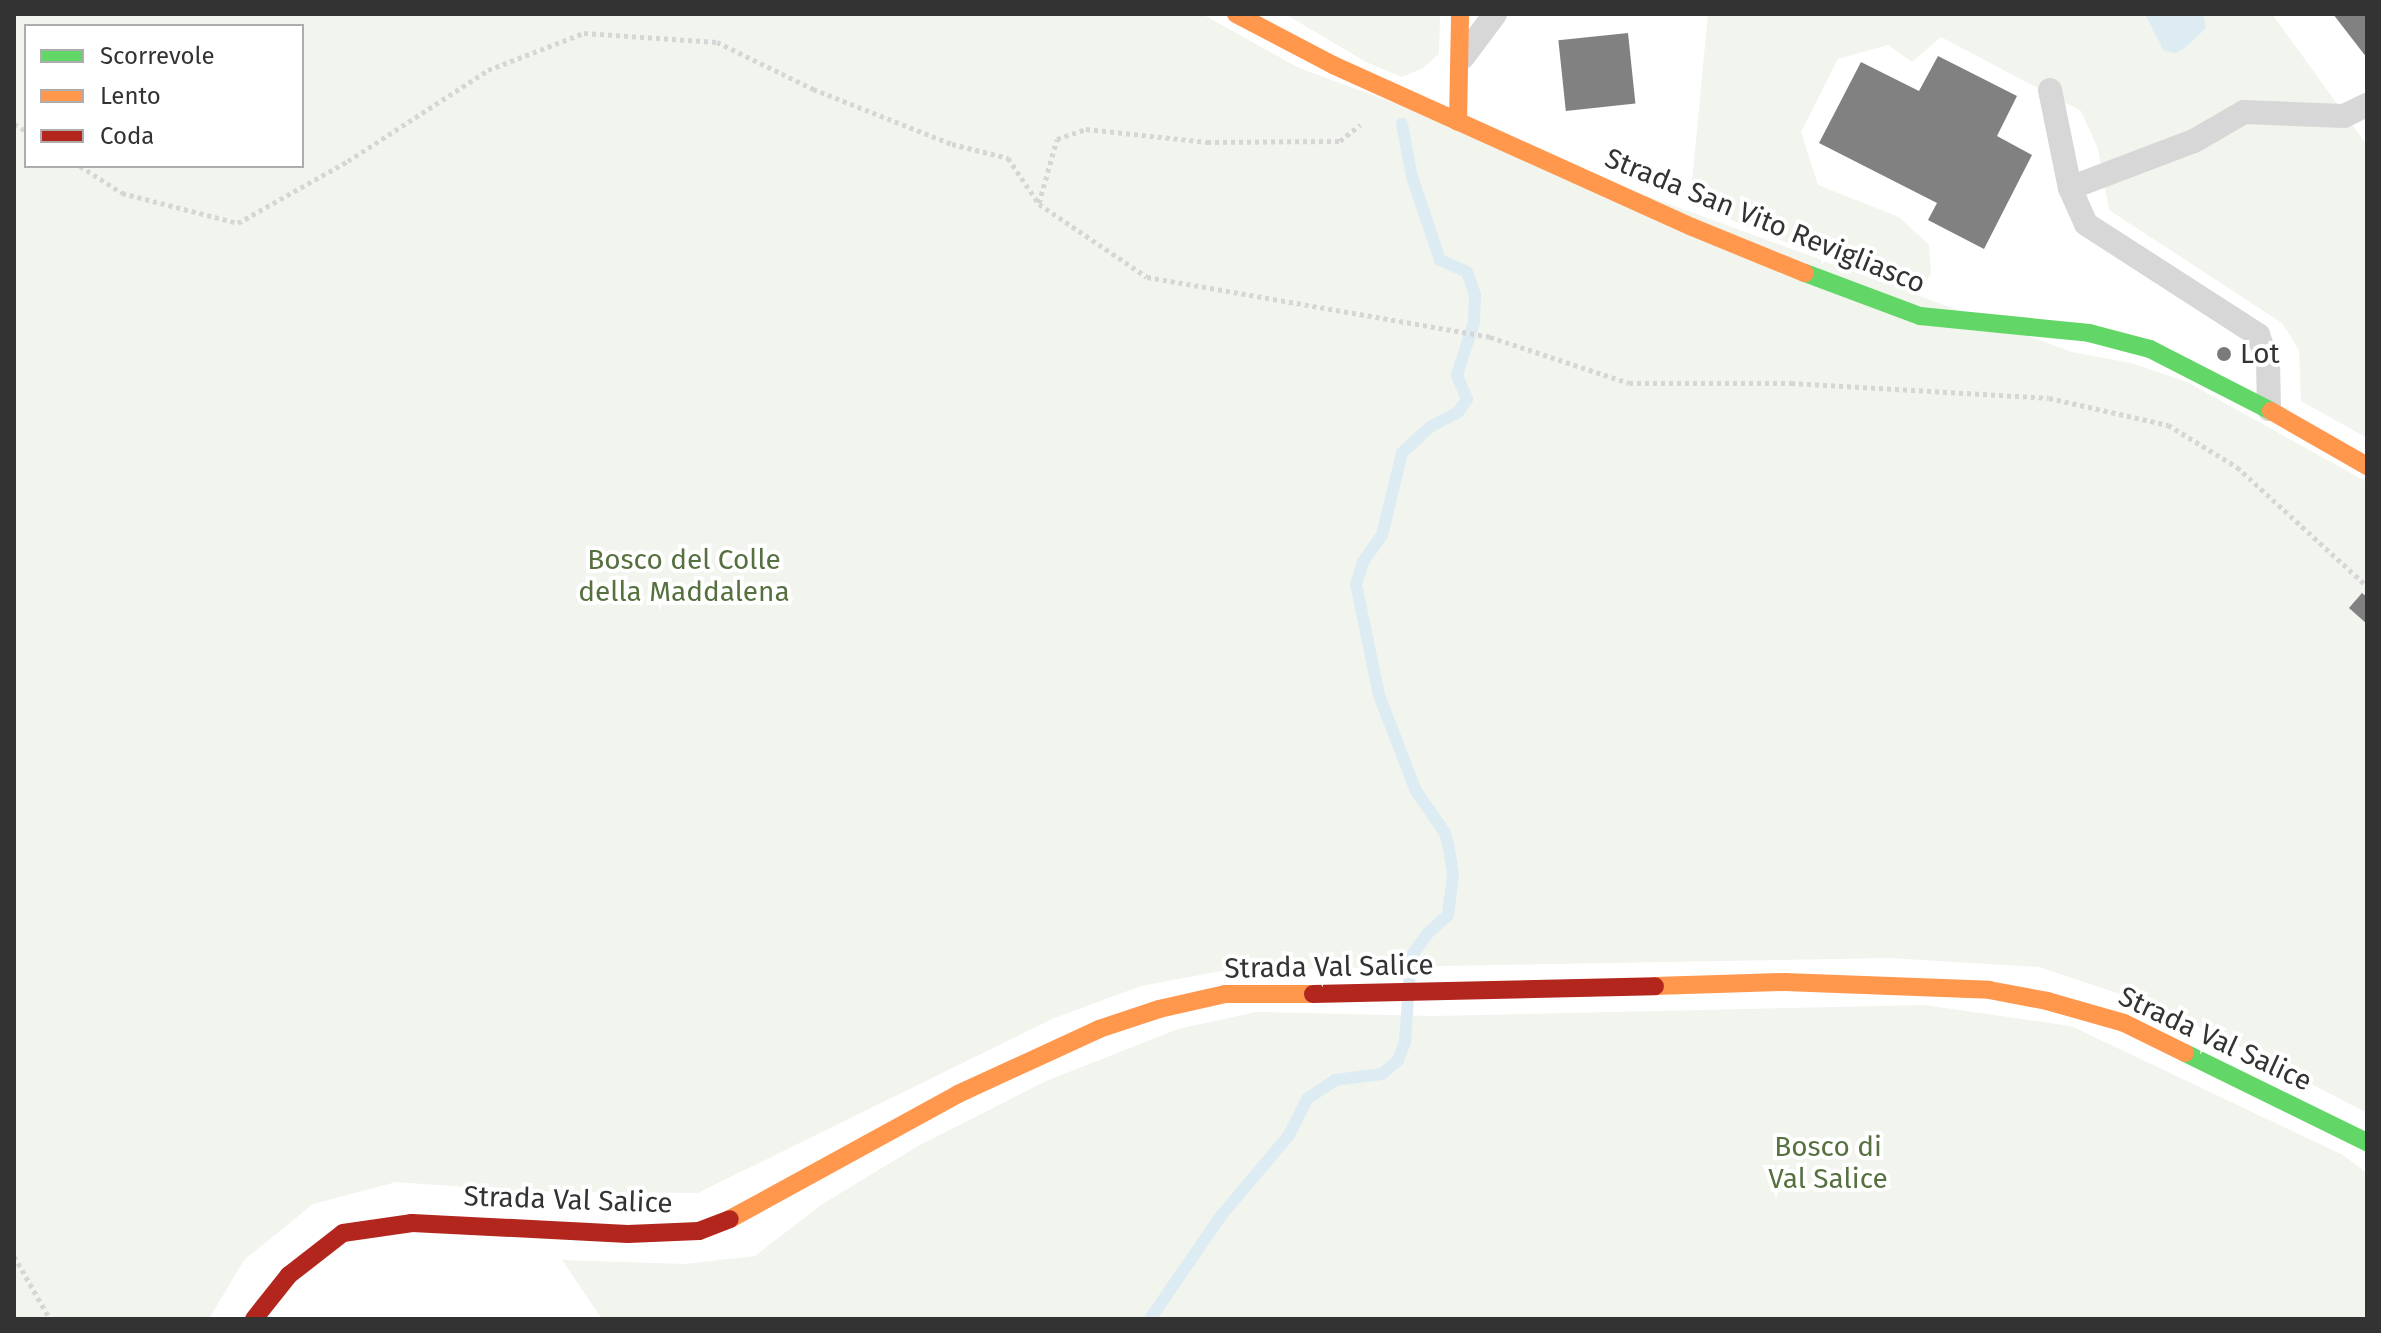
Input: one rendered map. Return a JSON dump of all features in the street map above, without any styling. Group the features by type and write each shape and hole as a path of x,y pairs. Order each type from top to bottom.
{"street":[{"name":"Strada San Vito Revigliasco","path":"1236,14 1458,122 1692,227 1854,293 1920,316 2089,333 2150,349 2269,409 2367,466"},
{"path":"1458,122 1460,14"},
{"name":"Strada Val Salice","path":"254,1319 289,1275 343,1233 412,1223 628,1234 699,1231 750,1211 840,1157 958,1094 1099,1029 1159,1009 1225,994 1426,993 1785,982 1989,990 2047,1001 2124,1023 2367,1142"}],"lane":[{"path":"1459,63 1495,14"},
{"path":"2050,90 2070,188 2086,224 2258,335 2268,362 2269,409"},
{"path":"2070,188 2194,141 2244,112 2344,116 2367,105"}],"path":[{"path":"83,168 122,193 238,223 348,161 488,70 584,33 717,42 813,89 925,133 1008,158 1039,204 1147,277 1490,337 1629,383 1791,383 2049,398 2168,425 2237,467 2367,586"},
{"path":"1039,204 1057,139 1086,129 1207,142 1340,141 1399,95"},
{"path":"14,1256 50,1319"}],"green space":[{"name":"Bosco del Colle della Maddalena","path":"14,14 1202,14 1299,68 2072,352 2131,363 2187,382 2367,482 2367,1113 2231,1042 2147,1003 2039,967 1888,958 1227,970 1141,986 1052,1019 698,1193 519,1191 396,1182 313,1204 244,1260 209,1319 14,1319"},
{"path":"1285,14 1440,14 1439,54 1423,68 1402,77 1366,62"},
{"path":"1708,14 2272,14 2367,145 2367,438 2301,401 2299,350 2282,323 2109,210 2098,149 2081,111 1941,37 1912,62 1888,45 1838,59 1801,132 1818,185 1899,217 1929,245 1931,273 1917,296 1690,203"},
{"name":"Bosco di Val Salice","path":"1924,1005 2071,1026 2343,1155 2367,1173 2367,1319 602,1319 562,1260 685,1264 755,1256 821,1205 918,1146 1046,1081 1178,1029 1256,1012 1432,1016"}],"shaded area":[{"path":"2145,14 2203,14 2206,28 2176,53 2164,51"}],"building":[{"path":"2333,14 2367,14 2367,58"},
{"path":"1628,33 1635,104 1566,111 1558,40"},
{"path":"1938,56 2017,96 1997,136 2032,155 1984,249 1928,220 1937,203 1819,143 1861,62 1919,91"},
{"path":"2362,593 2367,597 2367,624 2349,608"}],"waterway":[{"path":"1150,1319 1220,1217 1289,1135 1307,1099 1335,1080 1382,1074 1398,1060 1405,1042 1411,957 1427,934 1448,915 1453,874 1445,833 1416,791 1379,695 1356,584 1363,562 1382,535 1402,453 1430,427 1458,412 1467,399 1457,375 1474,322 1475,295 1467,272 1440,260 1412,177 1402,124"}],"traffic: fast":[{"path":"1805,273 1920,316 2089,333 2150,349 2271,411"},
{"path":"2185,1053 2367,1142"}],"traffic: slow":[{"path":"1236,14 1333,65 1692,227 1805,273"},
{"path":"1458,122 1460,14"},
{"path":"2271,411 2367,466"},
{"path":"1655,986 1785,982 1989,990 2047,1001 2124,1023 2185,1053"},
{"path":"730,1219 958,1094 1099,1029 1159,1009 1225,994 1313,994"}],"traffic: jam":[{"path":"1313,994 1655,986"},
{"path":"254,1319 289,1275 343,1233 412,1223 628,1234 699,1231 730,1219"}],"place":[{"name":"Lot","path":"2224,354"}]}
